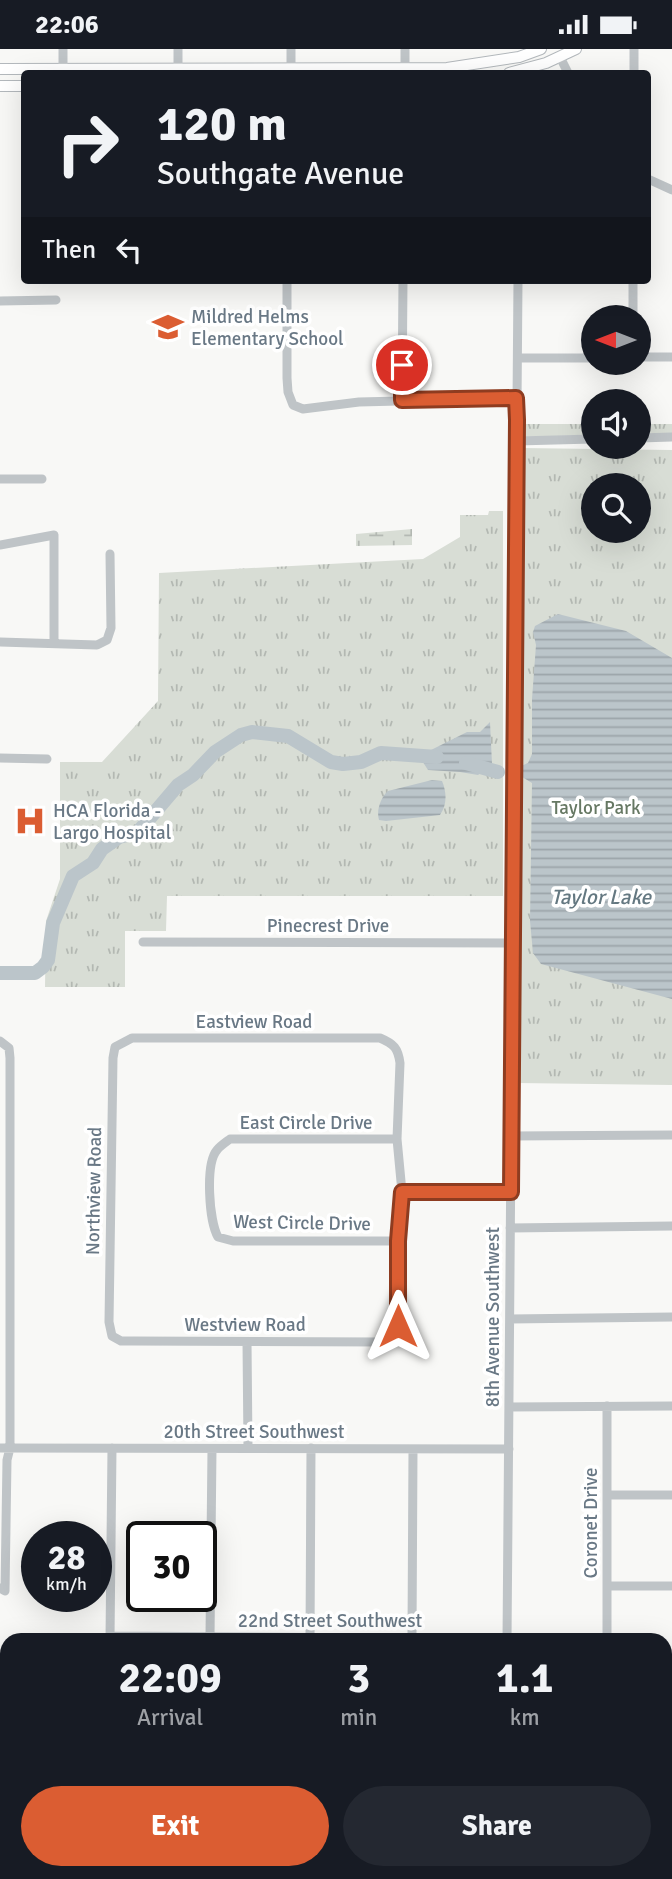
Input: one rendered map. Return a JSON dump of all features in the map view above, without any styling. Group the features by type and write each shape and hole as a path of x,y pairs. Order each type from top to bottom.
{"main road":[{"path":"419,70 447,68 541,49"},
{"path":"524,70 576,49"},
{"path":"0,69 32,70"},
{"path":"0,86 21,86"}],"street":[{"path":"63,49 63,70"},
{"path":"178,49 178,70"},
{"path":"291,70 292,49"},
{"path":"405,49 405,70"},
{"path":"634,49 634,70"},
{"path":"560,57 566,70"},
{"path":"651,180 672,190"},
{"path":"287,284 287,378 293,405 303,409 359,402 516,398"},
{"path":"402,400 403,284"},
{"name":"8th Avenue Southwest","path":"507,1633 518,284"},
{"path":"633,284 633,305"},
{"path":"0,301 56,300"},
{"path":"651,357 672,357"},
{"path":"518,359 581,358"},
{"path":"651,438 672,437"},
{"path":"517,441 581,439"},
{"path":"0,479 42,479"},
{"path":"0,545 54,535 54,643"},
{"path":"0,642 97,645 107,640 111,628 110,554"},
{"path":"0,758 47,759"},
{"name":"Pinecrest Drive","path":"143,942 513,943"},
{"name":"Eastview Road","path":"116,1047 132,1038 380,1038 393,1043 398,1051 400,1063 397,1139"},
{"path":"0,1041 9,1048 5,1591 0,1588"},
{"name":"Northview Road","path":"112,1336 109,1322 111,1136 113,1058 116,1047"},
{"path":"511,1136 672,1135"},
{"name":"East Circle Drive","path":"212,1227 211,1161 217,1149 230,1139 397,1139"},
{"path":"397,1139 402,1192 398,1241"},
{"path":"402,1192 511,1192"},
{"path":"510,1228 672,1226"},
{"name":"West Circle Drive","path":"212,1227 218,1237 233,1241 398,1241"},
{"name":"Westview Road","path":"112,1336 121,1341 380,1342 398,1326 398,1241"},
{"path":"510,1319 672,1317"},
{"path":"247,1342 248,1448"},
{"name":"Coronet Drive","path":"607,1406 607,1633"},
{"path":"509,1407 672,1406"},
{"name":"20th Street Southwest","path":"5,1448 509,1449"},
{"path":"110,1633 112,1448"},
{"path":"310,1633 311,1448"},
{"path":"210,1633 212,1449"},
{"path":"412,1633 413,1449"},
{"path":"608,1495 672,1495"},
{"path":"608,1585 672,1585"},
{"path":"0,1800 0,1878"}],"green space":[{"path":"521,424 581,424 581,435 521,437"},
{"path":"651,424 672,424 672,433 651,434"},
{"name":"Taylor Park","path":"522,448 581,449 581,459 651,459 651,450 672,450 672,1085 517,1083"},
{"path":"489,511 503,511 503,896 167,896 166,931 125,931 125,987 45,987 46,921 60,879 60,762 102,762 158,701 159,573 423,559 460,537 460,515 488,515"},
{"path":"412,529 412,545 356,546 356,534"}],"water":[{"name":"Taylor Lake","path":"558,614 626,631 672,658 672,999 541,964 533,953 530,921 532,783 519,775 519,767 528,763 532,754 536,645 533,632 535,626"},
{"path":"490,722 492,764 478,775 428,770 419,756 467,732 480,732"},
{"path":"432,780 442,781 445,790 445,803 440,815 379,820 380,804 388,791"}],"waterway":[{"path":"0,973 35,973 43,967 48,960 53,923 73,876 93,863 102,849 119,837 138,832 178,785 193,775 215,752 241,735 252,732 288,736 331,762 343,764 361,762 381,753 437,757"},
{"path":"466,763 498,772"}],"place":[{"name":"Mildred Helms Elementary School","path":"168,327"},
{"name":"HCA Florida - Largo Hospital","path":"30,821"}],"route":[{"path":"398,1326 398,1241 402,1192 511,1192 517,420 516,398 402,400 402,365"}]}
